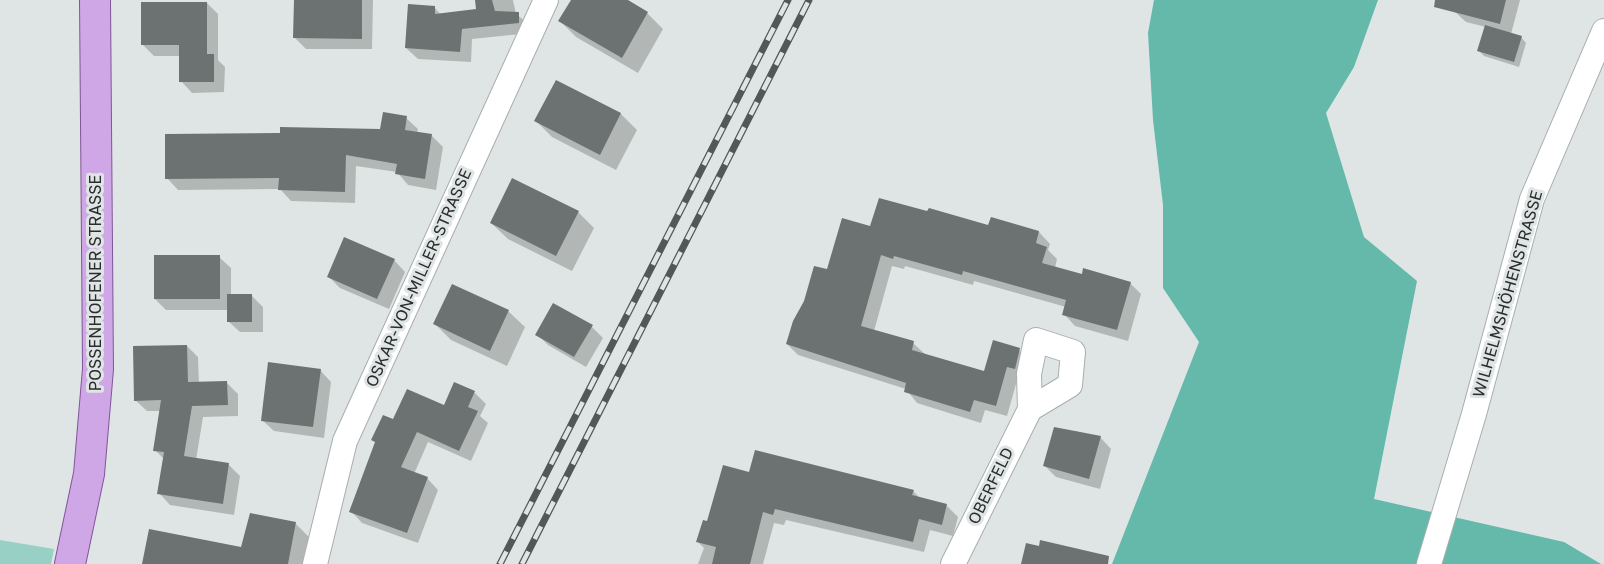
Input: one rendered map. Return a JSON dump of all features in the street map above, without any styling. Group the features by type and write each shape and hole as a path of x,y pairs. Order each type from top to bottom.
{"main road":[{"name":"POSSENHOFENER STRASSE","path":"70,564 88,474 98,369 95,0"}],"street":[{"name":"OSKAR-VON-MILLER-STRASSE","path":"315,564 345,441 546,0"},
{"name":"WILHELMSHÖHENSTRASSE","path":"1429,564 1474,414 1532,199 1604,31"},
{"name":"OBERFELD","path":"953,564 1030,409"}],"green space":[{"path":"1154,0 1378,0 1354,67 1326,113 1364,237 1417,281 1374,499 1564,542 1601,564 1112,564 1199,342 1163,288 1163,205 1153,120 1148,33"},
{"path":"0,540 54,549 51,564 0,564"}],"building":[{"path":"294,0 362,0 362,39 293,38"},
{"path":"475,0 492,0 495,11 519,12 519,23 462,29 460,52 405,48 408,4 435,6 435,14 476,9"},
{"path":"571,0 628,0 648,12 622,58 558,21"},
{"path":"1435,0 1506,0 1500,24 1434,7"},
{"path":"141,2 207,2 207,54 214,54 214,82 179,82 179,45 141,45"},
{"path":"1485,25 1522,36 1514,62 1477,51"},
{"path":"556,80 621,113 600,155 534,121"},
{"path":"383,112 407,116 405,130 432,134 425,179 395,174 397,164 346,155 345,192 278,190 279,178 165,179 165,134 280,133 280,127 380,129"},
{"path":"512,178 579,211 556,256 490,223"},
{"path":"879,198 927,211 929,208 988,225 991,217 1039,231 1036,243 1047,247 1042,263 1082,274 1083,268 1131,282 1117,330 1062,315 1066,300 963,271 962,275 894,256 893,259 881,255 861,326 914,341 912,350 984,371 993,340 1020,348 1015,369 1007,367 996,406 974,400 970,412 904,392 906,383 786,344 793,321 804,301 814,266 827,269 842,218 870,226"},
{"path":"344,237 395,259 377,299 327,277"},
{"path":"154,255 220,255 220,299 154,299"},
{"path":"452,284 509,310 490,351 433,324"},
{"path":"227,294 252,294 252,322 227,322"},
{"path":"553,303 593,325 574,357 535,335"},
{"path":"187,345 188,382 227,381 228,405 192,406 184,456 229,463 223,504 157,494 164,452 153,451 161,400 134,401 133,346"},
{"path":"268,362 321,369 313,427 261,421"},
{"path":"454,382 475,391 468,407 478,411 459,451 417,432 401,467 428,477 407,533 349,512 375,442 371,440 383,415 393,419 407,389 444,405"},
{"path":"1054,427 1101,436 1089,479 1043,466"},
{"path":"755,450 914,490 912,495 947,504 942,525 919,519 913,542 775,509 773,515 763,512 750,564 712,564 716,547 696,542 703,520 707,521 723,465 749,472"},
{"path":"250,513 296,522 288,564 142,564 149,529 241,547"},
{"path":"1040,540 1109,556 1108,564 1021,564 1026,543 1039,546"}],"railway":[{"path":"500,564 788,0"},
{"path":"522,564 809,0"}]}
